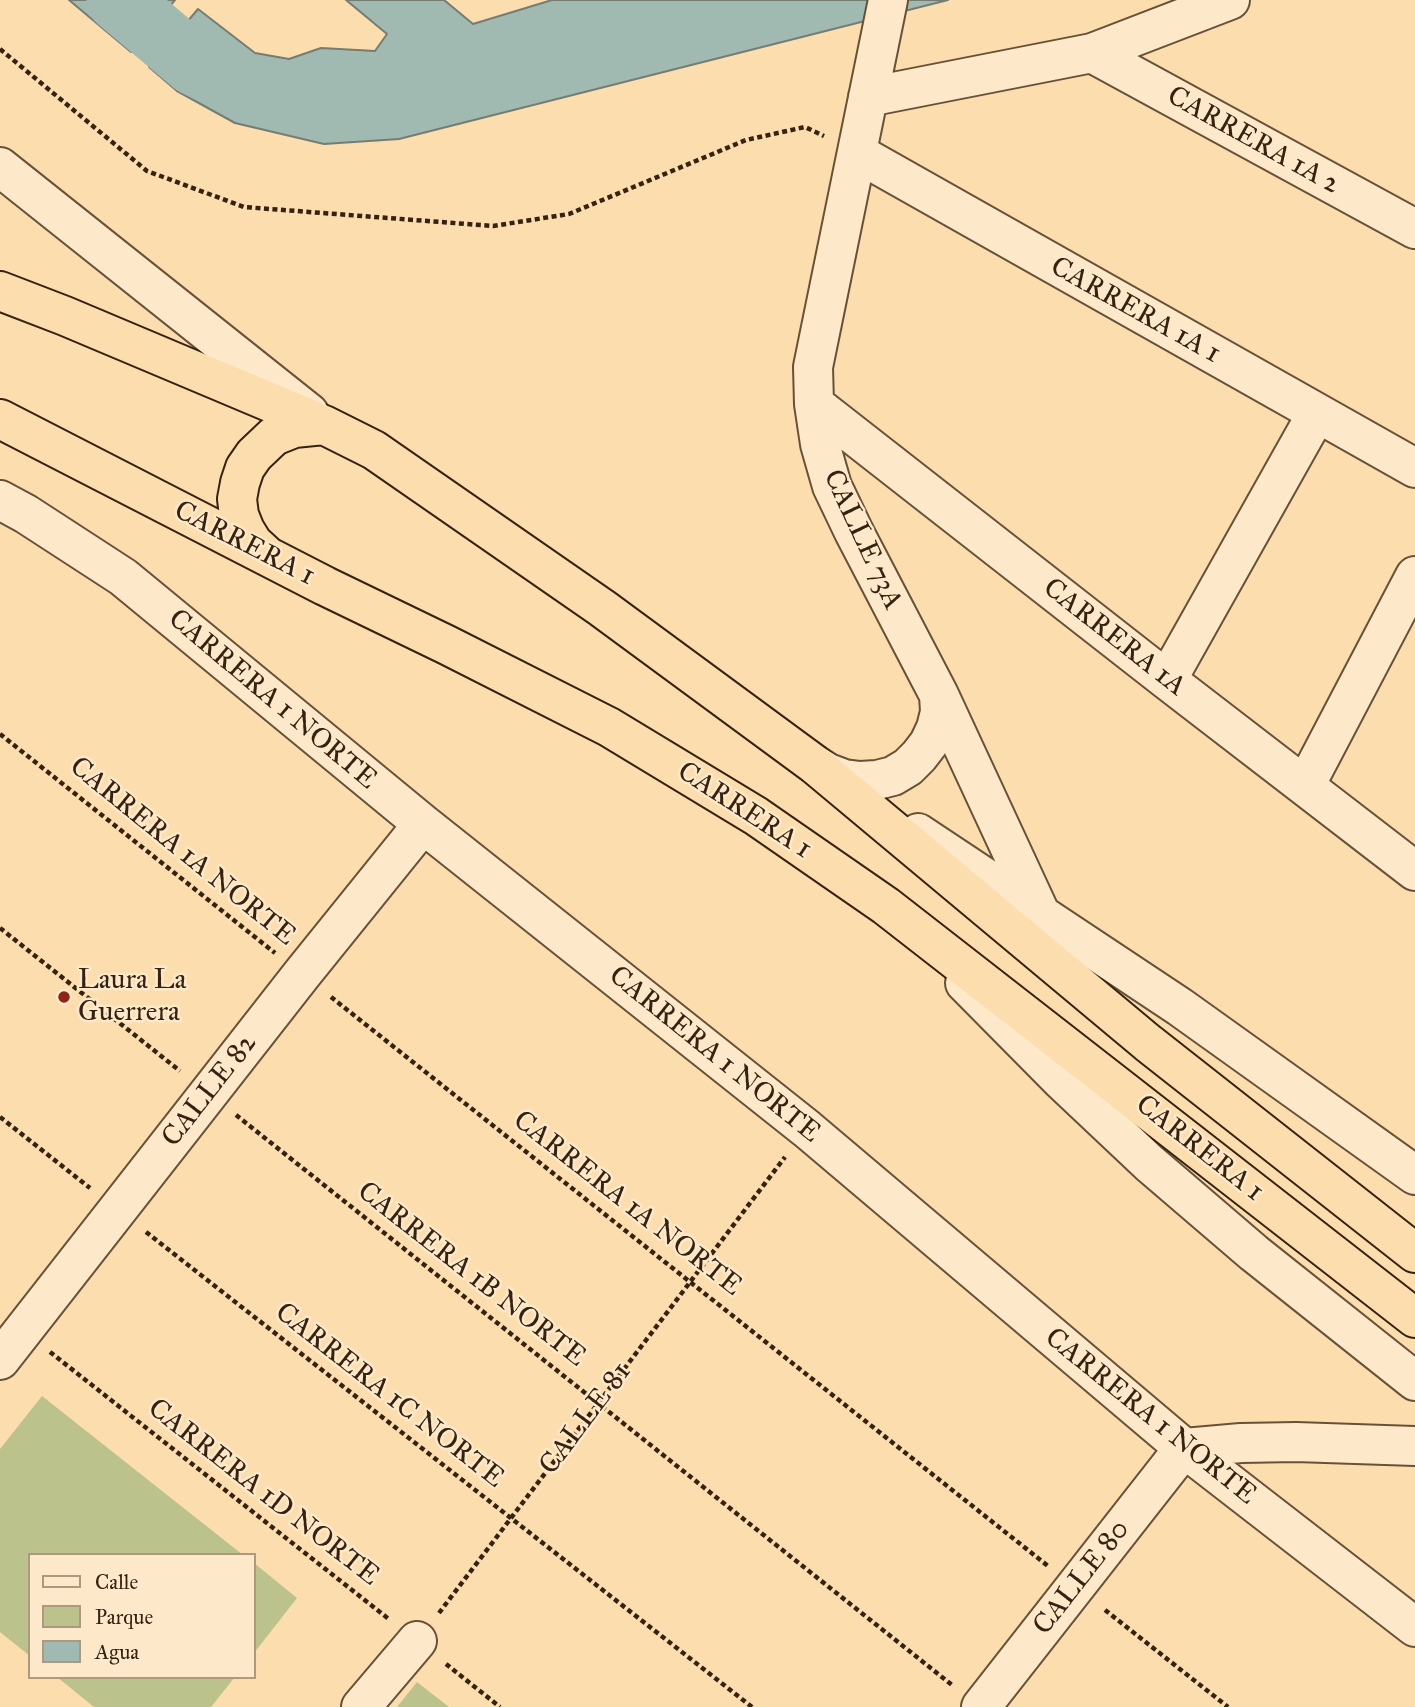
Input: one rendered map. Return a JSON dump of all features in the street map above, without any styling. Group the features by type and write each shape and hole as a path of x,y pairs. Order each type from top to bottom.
{"highway":[{"path":"0,276 65,316"},
{"name":"CARRERA 1","path":"0,291 324,425 374,450 601,608 814,764 1148,1043 1415,1253"},
{"name":"CARRERA 1","path":"0,419 609,727 756,816 886,906 1415,1318"},
{"path":"265,554 244,530 239,515 237,499 245,468 274,436 294,428 324,425"}],"street":[{"name":"CALLE 73A","path":"888,0 813,367 814,404 820,444 832,486 939,695 1041,915"},
{"path":"868,97 1092,54 1230,0"},
{"name":"CARRERA 1A 2","path":"1092,54 1415,229"},
{"name":"CARRERA 1A 1","path":"857,153 1415,468"},
{"name":"CARRERA 1","path":"0,167 324,425"},
{"name":"CARRERA 1A","path":"814,404 1415,871"},
{"path":"1167,680 1317,413"},
{"name":"CARRERA 1 NORTE","path":"0,500 123,577 423,824 807,1129 1184,1448 1415,1627"},
{"path":"1305,786 1415,576"},
{"path":"814,764 844,779 877,780 893,776 908,767 929,743 940,712 939,695"},
{"path":"814,764 1180,1007 1415,1175"},
{"name":"CALLE 82","path":"0,1360 208,1093 423,824"},
{"path":"886,906 1061,1080 1149,1163 1254,1253 1415,1381"},
{"path":"1184,1448 1296,1442 1415,1446"},
{"name":"CALLE 80","path":"970,1698 1075,1587 1184,1448"},
{"path":"361,1707 417,1641"}],"path":[{"path":"0,49 147,171 244,207 493,226 569,214 746,140 805,127 857,153"},
{"name":"CARRERA 1A NORTE","path":"0,734 1228,1707"},
{"name":"CARRERA 1B NORTE","path":"0,928 970,1698"},
{"name":"CARRERA 1C NORTE","path":"0,1118 752,1707"},
{"name":"CALLE 81","path":"417,1641 807,1129"},
{"name":"CARRERA 1D NORTE","path":"23,1330 500,1707"}],"green space":[{"path":"42,1396 240,1553 28,1553 28,1654 0,1632 0,1449"},
{"path":"256,1565 297,1598 256,1650"},
{"path":"59,1679 233,1679 211,1707 94,1707"},
{"path":"417,1682 449,1707 397,1707"}],"water":[{"path":"69,0 175,0 131,52"},
{"path":"346,0 444,0 473,24 552,0 948,0 399,139 324,144 235,123 177,91 149,67 198,9 255,53 289,59 321,48 375,51 387,34"}],"waterway":[{"path":"118,0 194,64 243,88"}],"place":[{"name":"Laura La Guerrera","path":"64,997"}]}
